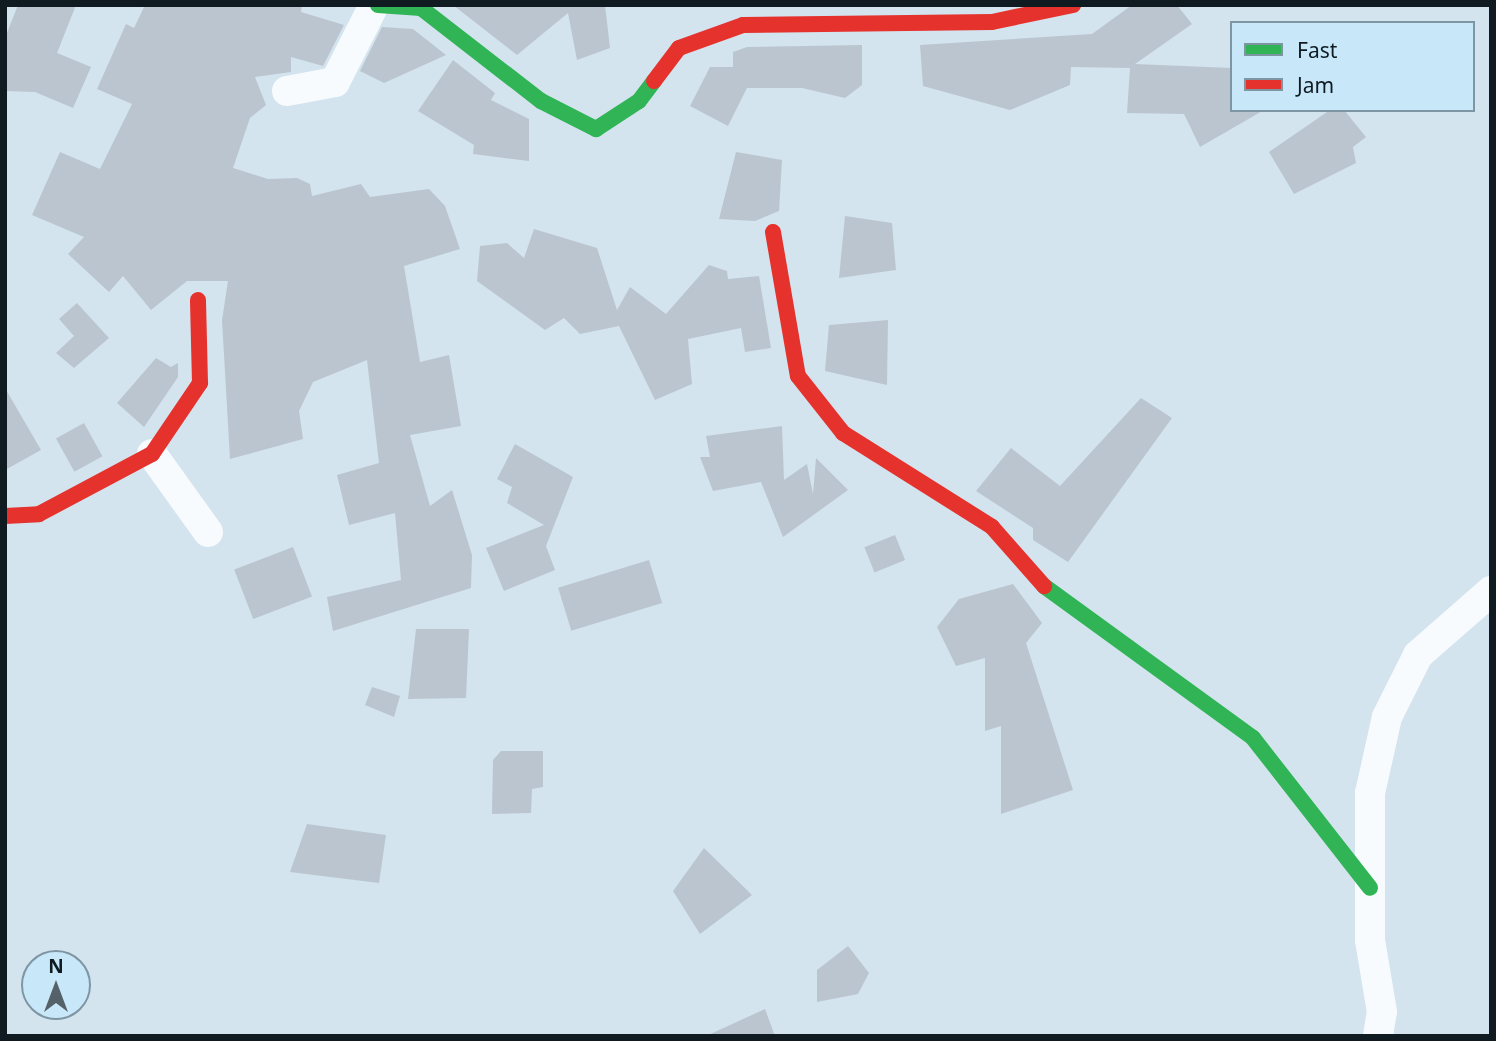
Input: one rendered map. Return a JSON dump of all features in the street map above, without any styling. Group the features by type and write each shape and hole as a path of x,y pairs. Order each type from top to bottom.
{"street":[{"path":"287,91 335,82 376,5 421,8 541,101 596,129 639,101 679,48 743,25 992,22 1073,5"},
{"path":"773,232 798,376 843,433 992,527 1049,591 1253,737 1370,888"},
{"path":"5,516 39,514 152,454 200,383 198,300"},
{"path":"152,454 208,532"},
{"path":"1378,1036 1370,888 1370,793 1387,717 1418,654 1491,591"}],"building":[{"path":"18,5 76,5 57,53 91,67 73,108 35,92 5,91 5,38"},
{"path":"145,5 302,5 301,12 344,25 323,66 291,57 291,72 255,77 266,105 250,118 233,168 268,179 297,178 310,184 312,196 361,184 370,197 429,189 445,206 460,249 404,266 420,362 449,355 461,426 410,435 430,506 452,490 472,555 471,588 333,631 327,597 401,580 395,513 349,525 337,475 379,463 367,360 313,382 299,411 303,439 230,459 222,320 228,281 187,281 151,310 123,276 109,292 68,254 84,237 32,215 60,152 100,169 132,104 97,89 126,24 134,28"},
{"path":"453,5 605,5 610,48 577,60 568,13 517,55"},
{"path":"1132,5 1177,5 1192,24 1135,64 1230,68 1230,112 1261,112 1200,147 1184,114 1127,113 1130,68 1071,67 1070,85 1010,110 923,86 920,45 1092,34"},
{"path":"382,27 413,29 446,55 384,83 360,71"},
{"path":"862,45 862,85 845,98 802,88 747,88 728,126 690,106 710,67 733,67 733,52 747,47"},
{"path":"453,60 495,93 491,100 529,119 529,161 473,154 474,145 418,111"},
{"path":"1327,112 1346,112 1366,137 1353,147 1356,163 1294,194 1269,152"},
{"path":"736,152 782,160 779,211 755,221 719,219"},
{"path":"845,216 892,223 896,270 839,278"},
{"path":"534,229 597,248 617,310 630,287 666,314 709,265 727,271 728,279 759,276 771,348 745,352 741,328 688,339 692,384 655,400 619,326 580,334 564,318 545,330 477,281 480,246 507,243 524,258"},
{"path":"77,303 109,338 74,368 56,353 74,336 59,319"},
{"path":"888,320 887,385 825,371 829,325"},
{"path":"156,358 171,367 178,363 178,377 144,427 117,403"},
{"path":"5,388 41,450 5,470"},
{"path":"1141,398 1172,418 1068,562 1033,540 1033,528 976,491 1011,448 1060,486"},
{"path":"84,423 102,456 74,472 56,439"},
{"path":"782,426 784,480 807,464 813,494 816,458 848,490 783,537 761,482 713,491 700,457 710,457 706,436"},
{"path":"515,444 573,477 546,546 555,570 504,591 486,548 544,525 507,503 512,487 497,479"},
{"path":"895,535 905,560 875,572 864,547"},
{"path":"293,547 312,596 253,619 234,570"},
{"path":"649,560 662,603 571,631 558,588"},
{"path":"1013,584 1042,623 1026,643 1073,790 1001,814 1001,726 985,731 985,658 956,666 937,627 959,599"},
{"path":"416,629 469,629 466,698 408,699"},
{"path":"372,687 400,696 394,717 365,705"},
{"path":"501,751 543,751 543,787 532,789 531,813 492,814 493,760"},
{"path":"307,824 386,835 379,883 290,872"},
{"path":"704,848 752,895 700,934 673,891"},
{"path":"848,946 869,973 858,994 817,1002 817,970"},
{"path":"765,1009 775,1036 706,1036"}],"traffic: fast":[{"path":"378,5 421,8 541,101 596,129 639,101 654,81"},
{"path":"1044,586 1253,738 1370,888"}],"traffic: jam":[{"path":"654,81 679,48 743,25 992,22 1073,5"},
{"path":"773,232 798,376 843,433 992,527 1044,586"},
{"path":"5,516 39,514 152,454 200,383 198,300"}]}
